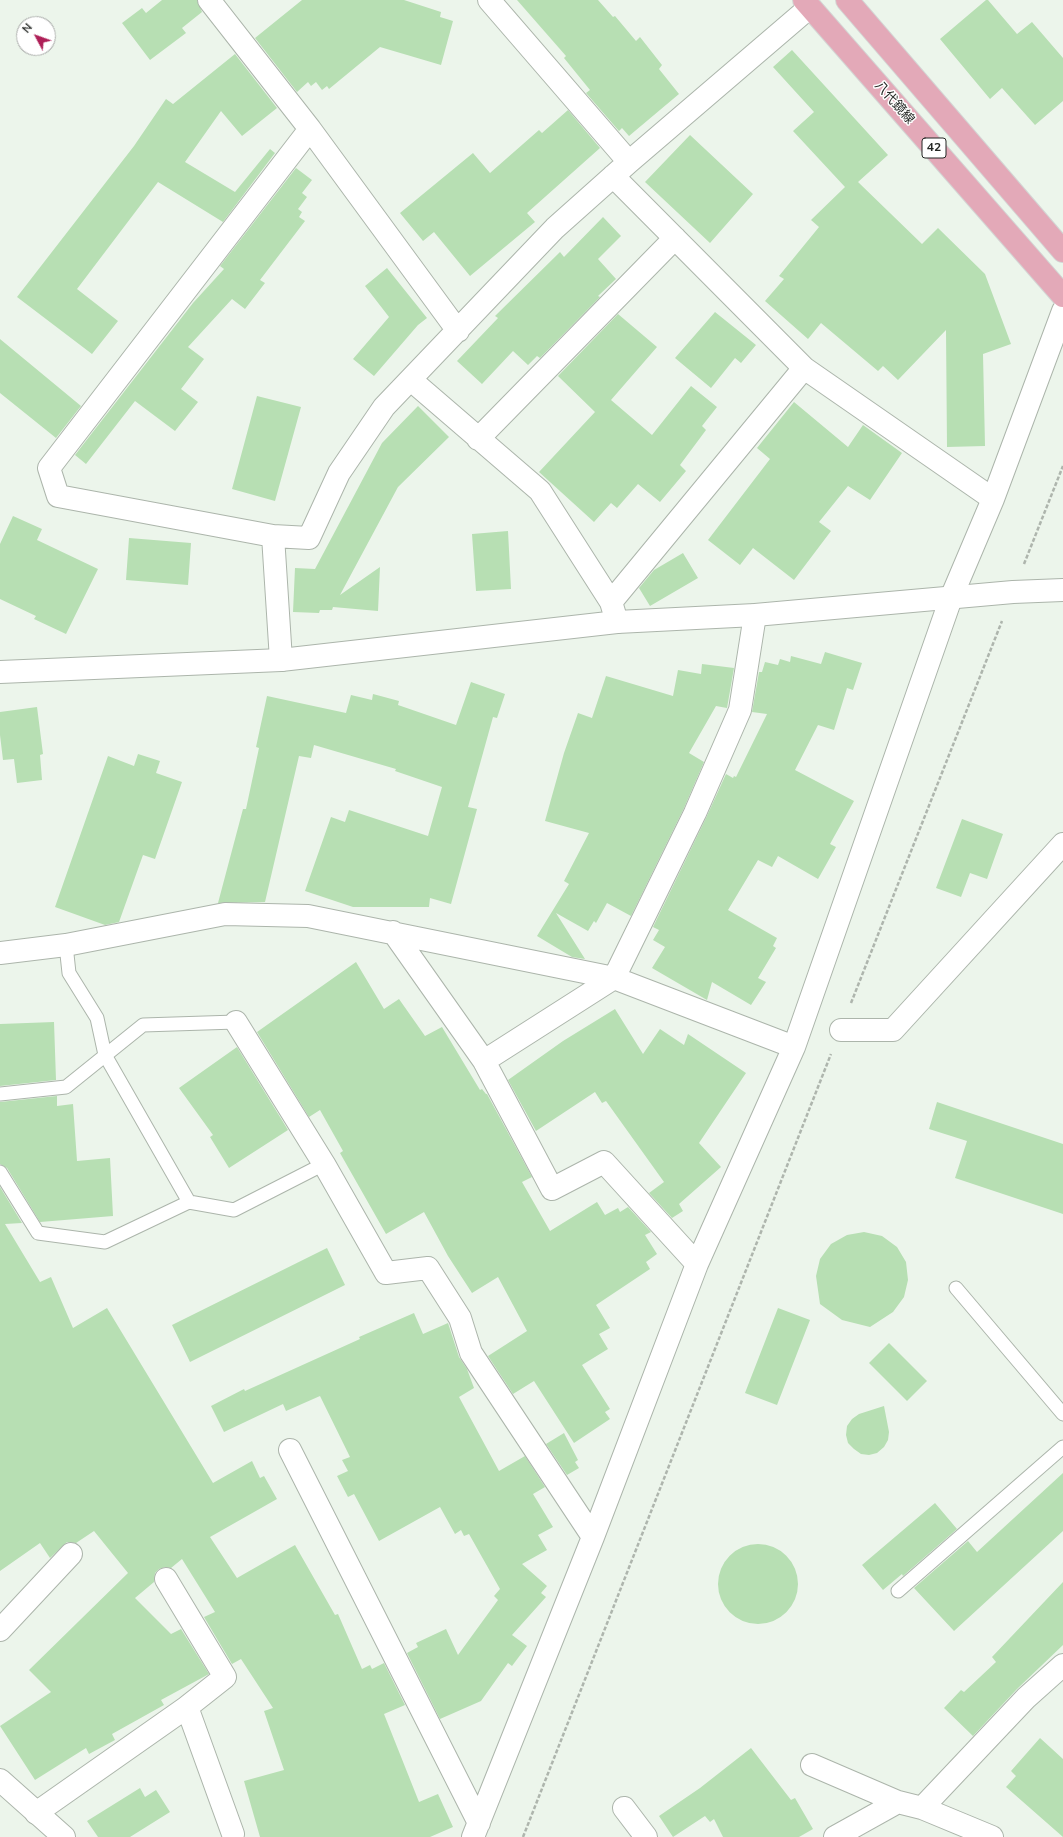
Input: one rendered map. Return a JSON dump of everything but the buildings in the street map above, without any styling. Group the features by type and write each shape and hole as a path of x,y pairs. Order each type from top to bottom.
{"main road":[{"name":"42","path":"847,0 1063,251"},
{"name":"八代鏡線","path":"807,3 1063,296"}],"street":[{"path":"209,0 310,129 458,331"},
{"path":"489,0 629,162"},
{"path":"310,129 49,468 58,496 273,536 309,538 339,473 384,407 555,228 807,3"},
{"path":"613,176 804,368 993,499"},
{"path":"478,439 675,238"},
{"path":"476,1830 593,1537 697,1264 794,1047 951,598 993,499 1063,311"},
{"path":"614,612 804,368"},
{"path":"411,380 540,491 614,612"},
{"path":"273,536 281,660"},
{"path":"0,672 281,660 614,612 755,615 1013,592 1063,590"},
{"path":"484,1061 614,978 695,813 740,710 755,615"},
{"path":"841,1030 893,1030 1063,844"},
{"path":"0,953 66,945 225,914 308,916 614,978 794,1047"},
{"path":"393,932 484,1061 552,1189 604,1162 697,1264"},
{"path":"236,1022 324,1164 386,1272 428,1268 460,1318 471,1352 593,1537"},
{"path":"290,1450 476,1830"},
{"path":"0,1630 71,1554"},
{"path":"36,1813 187,1707 225,1678 166,1579"},
{"path":"922,1808 1026,1698 1063,1664"},
{"path":"187,1707 233,1834"},
{"path":"812,1765 898,1802 922,1808 992,1837"},
{"path":"0,1780 64,1837"},
{"path":"835,1837 898,1802"},
{"path":"624,1808 646,1837"}],"lane":[{"path":"66,945 69,973 97,1018 104,1055 189,1202"},
{"path":"0,1094 66,1087 143,1025 236,1022"},
{"path":"0,1172 38,1233 105,1242 189,1202 234,1210 324,1164"},
{"path":"956,1288 1063,1414"},
{"path":"898,1591 1063,1448"}],"path":[{"path":"523,1837 1063,466"}]}
